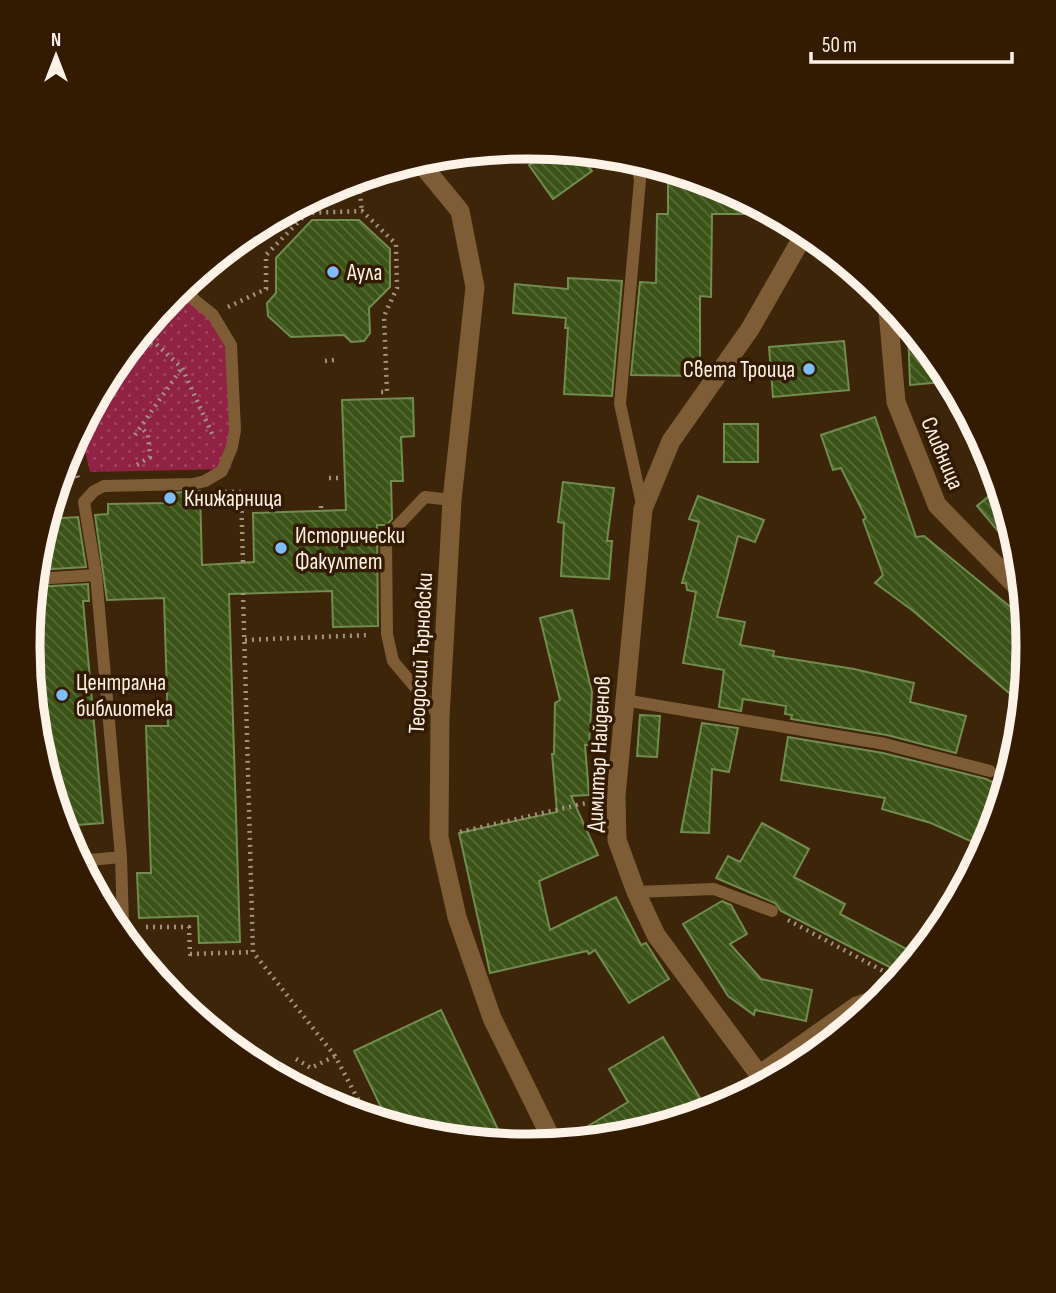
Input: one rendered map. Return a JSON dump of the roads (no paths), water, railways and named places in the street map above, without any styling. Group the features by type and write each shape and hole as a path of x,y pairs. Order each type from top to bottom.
{"street":[{"name":"Теодосий Търновски","path":"426,170 460,211 475,288 452,500 440,718 439,837 457,917 492,1018 549,1133"},
{"name":"Димитър Найденов","path":"759,1076 656,935 636,892 617,840 616,796 643,509 671,441 750,328 800,242"},
{"name":"Сливница","path":"888,318 895,402 937,505 1012,581"}],"lane":[{"name":"Димитър Найденов","path":"638,171 640,180 620,404 643,509"},
{"path":"123,918 121,858 96,575 84,502 93,491 104,486 193,484 205,481 222,471 227,464 235,430 231,345 213,315 189,296"},
{"path":"440,718 393,661 387,634 386,538 425,497 452,500"},
{"path":"45,578 96,575"},
{"path":"624,700 885,744 990,771"},
{"path":"90,860 121,858"},
{"path":"636,892 714,889 772,911"},
{"path":"773,1068 855,1003 864,1000"}],"place":[{"name":"Аула","path":"333,272"},
{"name":"Света Троица","path":"809,369"},
{"name":"Книжарница","path":"170,498"},
{"name":"Исторически Факултет","path":"281,548"},
{"name":"Централна библиотека","path":"62,695"}]}
